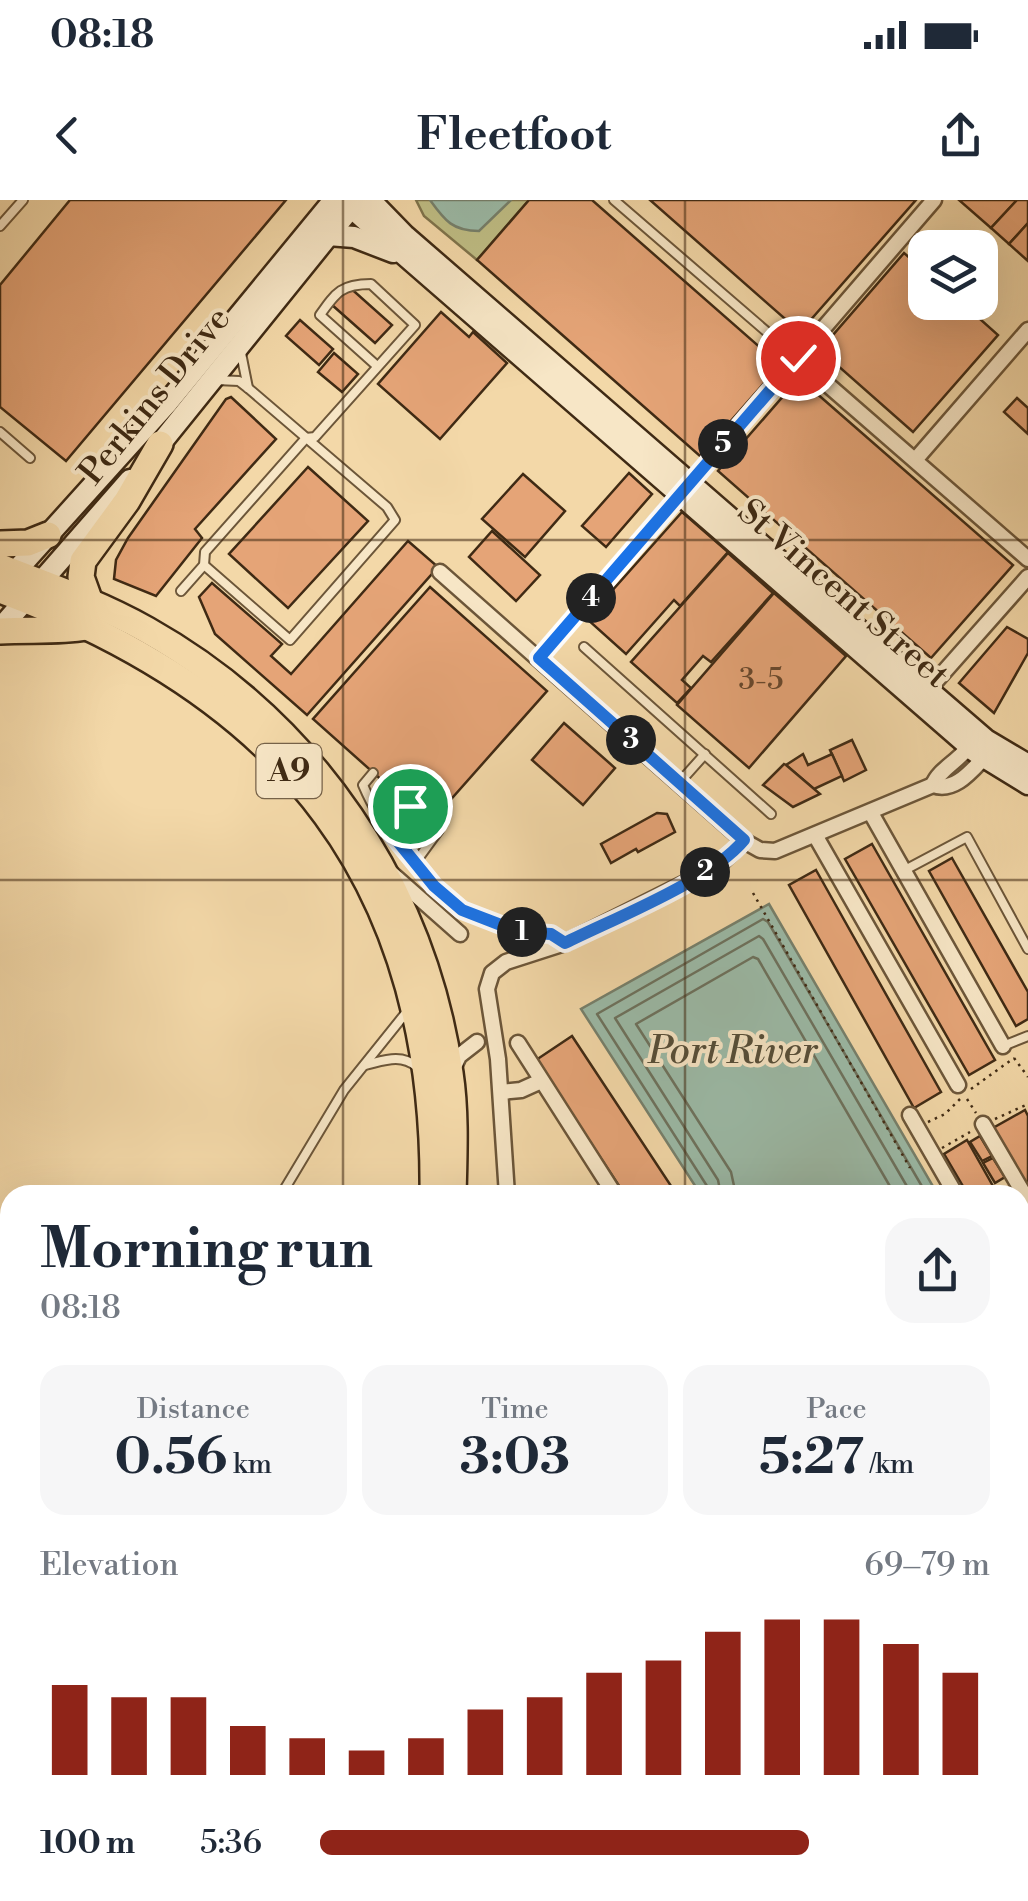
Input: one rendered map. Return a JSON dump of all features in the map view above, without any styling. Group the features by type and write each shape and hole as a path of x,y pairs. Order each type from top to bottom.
{"highway":[{"path":"0,630 62,631 88,614 81,577 83,561 127,501 160,444"},
{"path":"0,544 21,544 48,535"},
{"name":"A9","path":"4,579 88,614 149,631 240,694 299,750 344,804 406,914 430,982 439,1077 433,1185"},
{"name":"A9","path":"88,614 229,713 278,758 334,827 363,872 387,922 439,1077 454,1141 453,1185"}],"main road":[{"path":"328,236 346,234 392,252 402,243 392,200"},
{"name":"St Vincent Street","path":"352,201 1028,784"},
{"name":"Perkins Drive","path":"0,630 160,444 352,201"},
{"name":"Perkins Drive","path":"4,579 352,201"},
{"name":"St Vincent Street","path":"684,489 928,690 981,746 1028,765"}],"street":[{"path":"539,658 934,200"},
{"path":"916,459 1028,330"},
{"path":"798,358 1028,559"},
{"path":"440,572 679,784 760,850 775,851 933,786 941,788 967,776 980,762 981,746"},
{"path":"928,690 1028,577"},
{"path":"871,814 1003,1046"},
{"path":"815,836 958,1085"},
{"path":"506,1185 501,1092 487,989 492,973 506,962 565,943 716,867 744,840"},
{"path":"382,866 460,934"},
{"path":"439,1077 477,1042"},
{"path":"518,1044 608,1185"},
{"path":"501,1092 522,1090 541,1080"},
{"path":"910,1115 950,1185"},
{"path":"984,1124 1019,1185"}],"lane":[{"path":"0,226 24,200"},
{"path":"614,200 798,358"},
{"path":"0,206 10,214"},
{"path":"181,591 204,565 205,552 306,438 314,436 415,325 371,284 338,289 320,315 377,366"},
{"path":"242,342 248,388"},
{"path":"204,565 290,640 395,520 387,507 248,388 239,382 211,380"},
{"path":"0,432 30,458"},
{"path":"584,646 772,814"},
{"path":"679,784 705,754"},
{"path":"373,773 364,786 373,807 434,886 462,910 519,932 551,934 565,943"},
{"path":"391,833 410,806"},
{"path":"415,863 439,830"},
{"path":"903,872 967,837 1028,950"},
{"path":"286,1185 323,1122 404,1016 413,995"},
{"path":"1003,1046 1028,1036"},
{"path":"365,1065 405,1059 439,1077"}],"path":[{"path":"753,893 910,1168"},
{"path":"1003,1046 1028,1077"},
{"path":"958,1085 984,1124"}],"shaded area":[{"path":"416,200 529,200 477,260 424,216"}],"water":[{"path":"430,200 511,200 479,231 450,223"},
{"name":"Port River","path":"769,904 932,1185 695,1185 581,1009"}],"building":[{"path":"70,200 286,200 66,461 0,407 0,285"},
{"path":"529,200 592,200 780,365 700,456 477,260"},
{"path":"650,200 916,200 800,332"},
{"path":"959,200 1017,200 991,228"},
{"path":"1017,200 1028,200 1028,223 1009,244 998,230 991,228"},
{"path":"1028,223 1028,261 1009,244"},
{"path":"904,253 908,256 908,320 981,320 998,335 913,432 820,350"},
{"path":"347,285 392,325 375,343 331,304"},
{"path":"441,312 469,337 473,332 507,363 440,439 378,384"},
{"path":"300,320 333,349 319,365 286,336"},
{"path":"334,353 358,374 342,392 318,372"},
{"path":"799,378 1013,565 931,658 718,471"},
{"path":"231,397 276,439 195,529 202,538 156,596 114,579 116,560 128,538"},
{"path":"1017,398 1028,408 1028,434 1004,412"},
{"path":"308,467 368,521 288,608 229,554"},
{"path":"629,473 652,494 606,547 582,526"},
{"path":"523,474 565,511 525,557 482,519"},
{"path":"682,512 728,552 680,606 674,600 626,654 587,619"},
{"path":"492,531 540,575 516,601 469,557"},
{"path":"408,541 438,567 307,715 215,634 199,597 212,583 282,644 271,656 291,674"},
{"path":"728,553 773,593 711,662 703,656 682,680 691,688 677,703 631,662"},
{"path":"430,587 547,691 430,823 313,719"},
{"path":"774,593 846,656 749,768 677,705"},
{"path":"1007,627 1028,639 1028,653 994,713 959,683"},
{"path":"564,723 615,768 583,805 532,760"},
{"path":"852,740 866,770 844,781 830,750"},
{"path":"803,754 808,765 832,754 842,776 814,789 786,765"},
{"path":"784,764 820,794 793,807 763,785"},
{"path":"657,813 667,814 675,832 611,863 601,844"},
{"path":"872,844 995,1060 969,1075 845,859"},
{"path":"952,858 1028,992 1028,1019 1016,1026 929,871"},
{"path":"816,870 941,1092 914,1108 789,885"},
{"path":"572,1036 670,1185 618,1185 536,1060"},
{"path":"1025,1110 1028,1185 1026,1185 993,1128"},
{"path":"980,1136 992,1156 982,1161 970,1142"},
{"path":"967,1140 992,1185 962,1185 944,1154"},
{"path":"993,1158 1005,1177 995,1183 983,1163"}],"route":[{"path":"410,806 391,833 434,886 462,910 519,932 551,934 565,943 716,867 739,847 744,840 539,658 798,358"}]}
